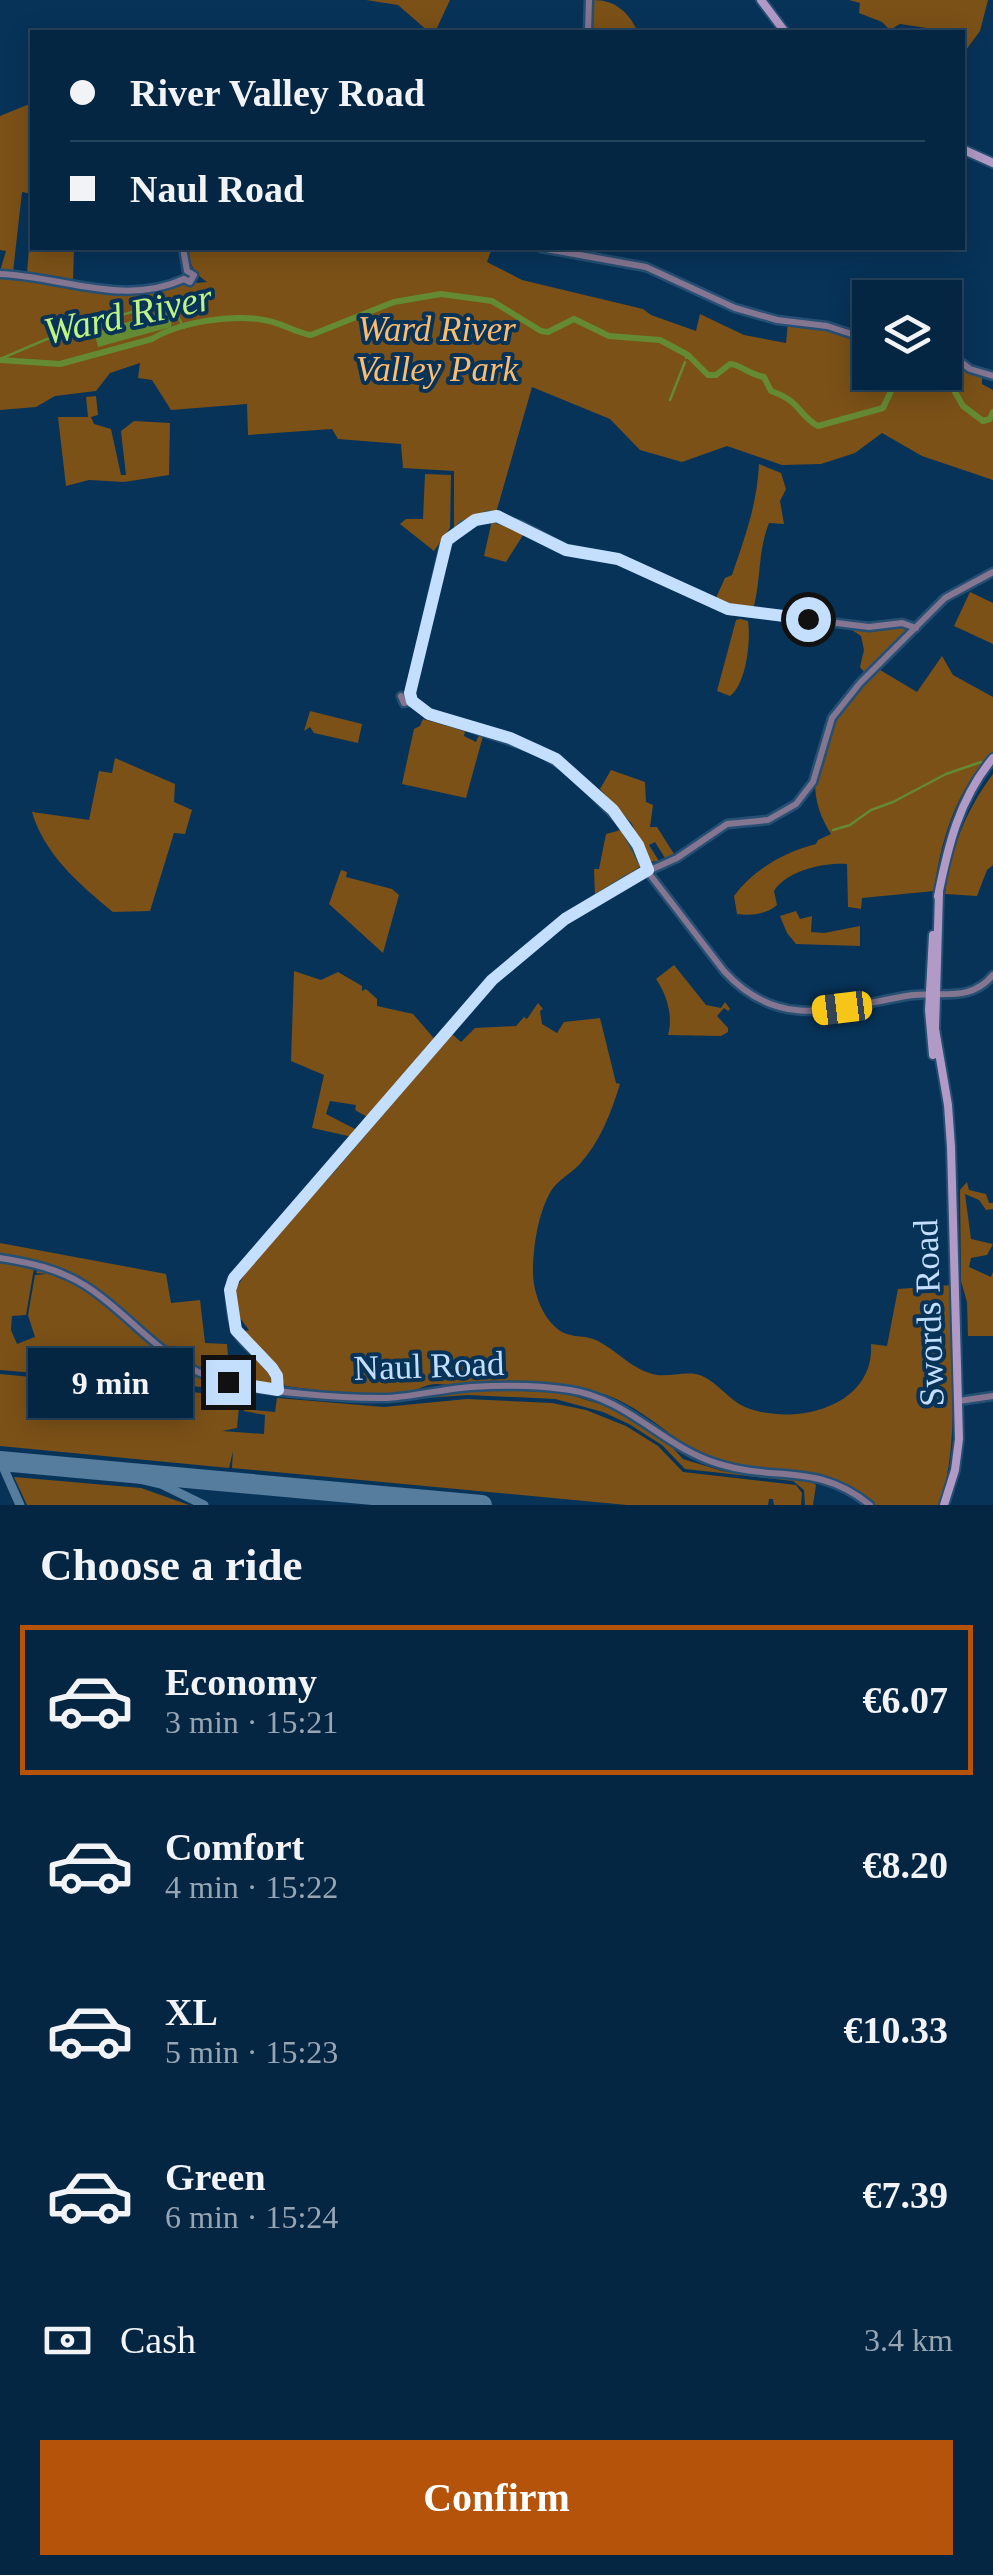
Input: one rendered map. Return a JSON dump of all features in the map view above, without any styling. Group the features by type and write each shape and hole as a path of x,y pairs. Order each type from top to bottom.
{"main road":[{"path":"761,0 784,30"},
{"path":"965,150 993,164"},
{"path":"932,994 935,906 946,853 957,820 993,758"},
{"path":"932,994 937,972 939,893"},
{"name":"Swords Road","path":"932,994 931,1039 948,1118 960,1402 955,1470 944,1505"}],"street":[{"path":"588,30 589,0"},
{"path":"0,274 102,291 165,286 185,275 183,250"},
{"path":"552,250 646,267 730,306 852,335"},
{"path":"962,363 993,376"},
{"path":"916,628 902,623 869,627 735,611 618,559 566,550 497,516 482,517 458,529 444,546 411,697 429,714 510,738 556,759 613,810 638,845 648,870 724,972 753,996 800,1012 880,1002 906,992 957,993 978,989 993,975"},
{"path":"278,1390 272,1368 236,1330 230,1290 234,1278 492,980 565,919 648,870 677,858 727,824 768,820 801,800 814,782 835,713 945,598 993,572"},
{"path":"937,972 941,988 957,993"},
{"name":"Naul Road","path":"0,1258 65,1274 95,1292 156,1346 196,1372 228,1382 383,1398 476,1387 554,1388 590,1394 631,1412 684,1450 705,1460 748,1471 826,1479 870,1505"},
{"path":"960,1402 993,1396"}],"green space":[{"path":"366,0 450,0 436,30 427,30 398,5"},
{"path":"593,0 621,9 637,30 590,30"},
{"path":"849,0 988,0 980,31 965,51 965,30 900,24 890,30 882,22 859,13 860,3"},
{"path":"30,104 30,194 22,192 13,272 0,271 6,251 0,250 0,116"},
{"path":"30,235 30,250 74,250 73,283 27,274"},
{"name":"Ward River Valley Park","path":"187,250 491,250 487,262 522,280 643,309 696,331 700,314 744,335 786,343 788,323 826,328 852,337 852,390 962,390 962,363 982,375 982,384 993,390 993,480 922,456 882,433 855,453 821,464 782,465 727,446 682,462 640,450 610,419 532,387 496,513 475,518 454,530 454,471 403,468 401,444 338,439 332,429 248,435 247,404 171,410 152,380 138,378 140,363 110,373 96,391 55,396 36,407 0,410 0,274 103,291 207,282 193,268"},
{"path":"96,396 98,415 91,417 94,424 111,429 121,475 126,475 121,431 134,421 170,423 169,475 124,482 89,480 66,486 58,417 88,417 86,397"},
{"path":"759,464 781,473 786,489 780,501 784,524 769,523 754,606 736,608 715,600 725,578 732,575 753,507"},
{"path":"425,474 451,475 450,528 434,551 400,524 406,519 423,519"},
{"path":"492,520 525,532 506,562 484,556"},
{"path":"970,592 993,603 993,644 954,626"},
{"path":"736,620 748,621 748,651 744,673 730,696 717,691"},
{"path":"843,624 874,630 902,624 908,630 865,673 860,667 864,650 861,636"},
{"path":"942,656 953,675 993,697 993,752 969,782 952,816 934,891 862,898 861,909 848,907 847,864 829,864 808,869 780,884 774,891 777,905 768,910 737,914 734,896 751,878 782,857 831,834 815,788 817,767 834,725 875,667 917,692"},
{"path":"310,711 362,724 358,743 314,733 310,727 304,731"},
{"path":"423,719 465,731 464,736 476,742 479,735 483,736 466,798 402,784 414,729"},
{"path":"115,758 175,784 174,802 192,810 185,834 174,833 150,911 113,912 101,902 54,855 32,812 89,820 99,771 112,773"},
{"path":"611,770 645,782 646,802 653,805 650,827 657,827 674,854 665,858 655,842 649,845 659,861 648,862 632,824 600,789"},
{"path":"993,774 993,865 987,870 977,896 945,894 961,830"},
{"path":"621,830 641,866 595,896 594,869 599,869 606,834"},
{"path":"341,870 347,872 346,877 392,889 399,895 383,953 329,904"},
{"path":"796,911 800,919 812,916 811,932 860,926 860,946 796,944 780,916"},
{"path":"674,965 706,1005 721,1008 725,1002 730,1009 724,1008 717,1016 728,1032 721,1036 668,1035 668,1007 656,979"},
{"path":"294,971 321,980 338,972 362,986 362,991 366,989 377,999 377,1006 413,1014 437,1042 369,1118 355,1110 356,1105 330,1101 326,1114 357,1130 353,1137 312,1128 324,1075 291,1061"},
{"path":"538,1003 543,1009 542,1024 557,1033 564,1022 600,1018 616,1083 620,1084 599,1137 579,1165 551,1191 540,1220 533,1280 549,1321 566,1334 598,1341 648,1373 697,1374 745,1407 786,1414 828,1407 860,1383 869,1366 871,1344 887,1346 898,1289 952,1285 951,1450 940,1505 875,1505 835,1480 717,1460 693,1449 626,1404 591,1390 475,1382 477,1385 433,1384 406,1393 372,1395 285,1386 276,1367 239,1333 249,1330 237,1314 235,1290 253,1261 452,1034 461,1042 475,1028 516,1026 524,1017 527,1019"},
{"path":"967,1182 969,1190 986,1194 989,1203 993,1203 993,1209 986,1210 979,1200 965,1194 971,1239 993,1244 987,1255 971,1258 969,1267 991,1277 993,1272 993,1336 968,1336 967,1302 961,1281 960,1190"},
{"path":"0,1243 166,1274 171,1303 200,1300 205,1343 227,1344 229,1369 249,1367 259,1357 275,1384 222,1379 189,1366 89,1284 47,1265 0,1255"},
{"path":"0,1259 34,1268 26,1315 12,1316 11,1330 17,1344 35,1337 28,1315 35,1275 47,1274 36,1273 39,1267 79,1283 174,1362 237,1390 0,1370"},
{"path":"0,1374 53,1379 53,1385 45,1391 53,1397 52,1418 60,1379 98,1383 100,1404 105,1400 118,1404 118,1398 102,1395 106,1384 150,1388 151,1398 145,1400 144,1407 157,1409 162,1402 154,1399 157,1388 184,1391 186,1398 181,1402 191,1403 191,1392 234,1396 236,1403 216,1402 239,1407 237,1428 222,1431 264,1434 265,1415 244,1411 244,1404 245,1409 275,1412 277,1398 384,1407 467,1399 552,1403 586,1410 626,1426 658,1446 683,1472 796,1485 802,1493 801,1505 774,1505 773,1499 769,1499 768,1505 627,1505 232,1468 233,1451 229,1468 0,1446"},
{"path":"240,1388 378,1399 479,1389 564,1393 616,1409 669,1444 683,1459 722,1471 812,1482 816,1485 813,1505 805,1505 804,1490 793,1481 685,1469 662,1445 629,1424 603,1412 555,1399 468,1395 369,1402 241,1392"},
{"path":"14,1477 141,1488 189,1505 27,1505"}],"shaded area":[{"path":"165,310 171,327 98,347 97,332"}],"waterway":[{"name":"Ward River","path":"0,360 60,364 191,324 221,319 264,320 311,335 394,302 441,294 492,301 541,331 548,332 574,319 609,336 660,340 688,355 708,375 716,375 730,364 737,366 764,377 771,391 788,399 818,426 883,408 892,390"},
{"path":"0,359 47,339 81,331 86,325 164,303 172,305 184,328"},
{"path":"670,400 685,362"},
{"name":"Ward River","path":"954,390 963,406 983,421 990,419 993,412"},
{"path":"949,592 983,574"},
{"path":"918,620 934,604"},
{"path":"833,830 850,825 871,810 946,774 981,762"}],"taxiway":[{"path":"0,1460 20,1505"},
{"path":"102,1470 161,1484 204,1505"},
{"path":"386,1496 395,1505"},
{"path":"406,1505 415,1499"}],"runway":[{"path":"0,1461 482,1505"}],"route":[{"path":"228,1382 278,1390 272,1368 236,1330 230,1290 234,1278 492,980 565,919 648,870 638,845 613,810 556,759 510,738 424,712 412,701 410,693 447,540 475,520 497,516 566,550 618,559 728,609 808,619"}]}
